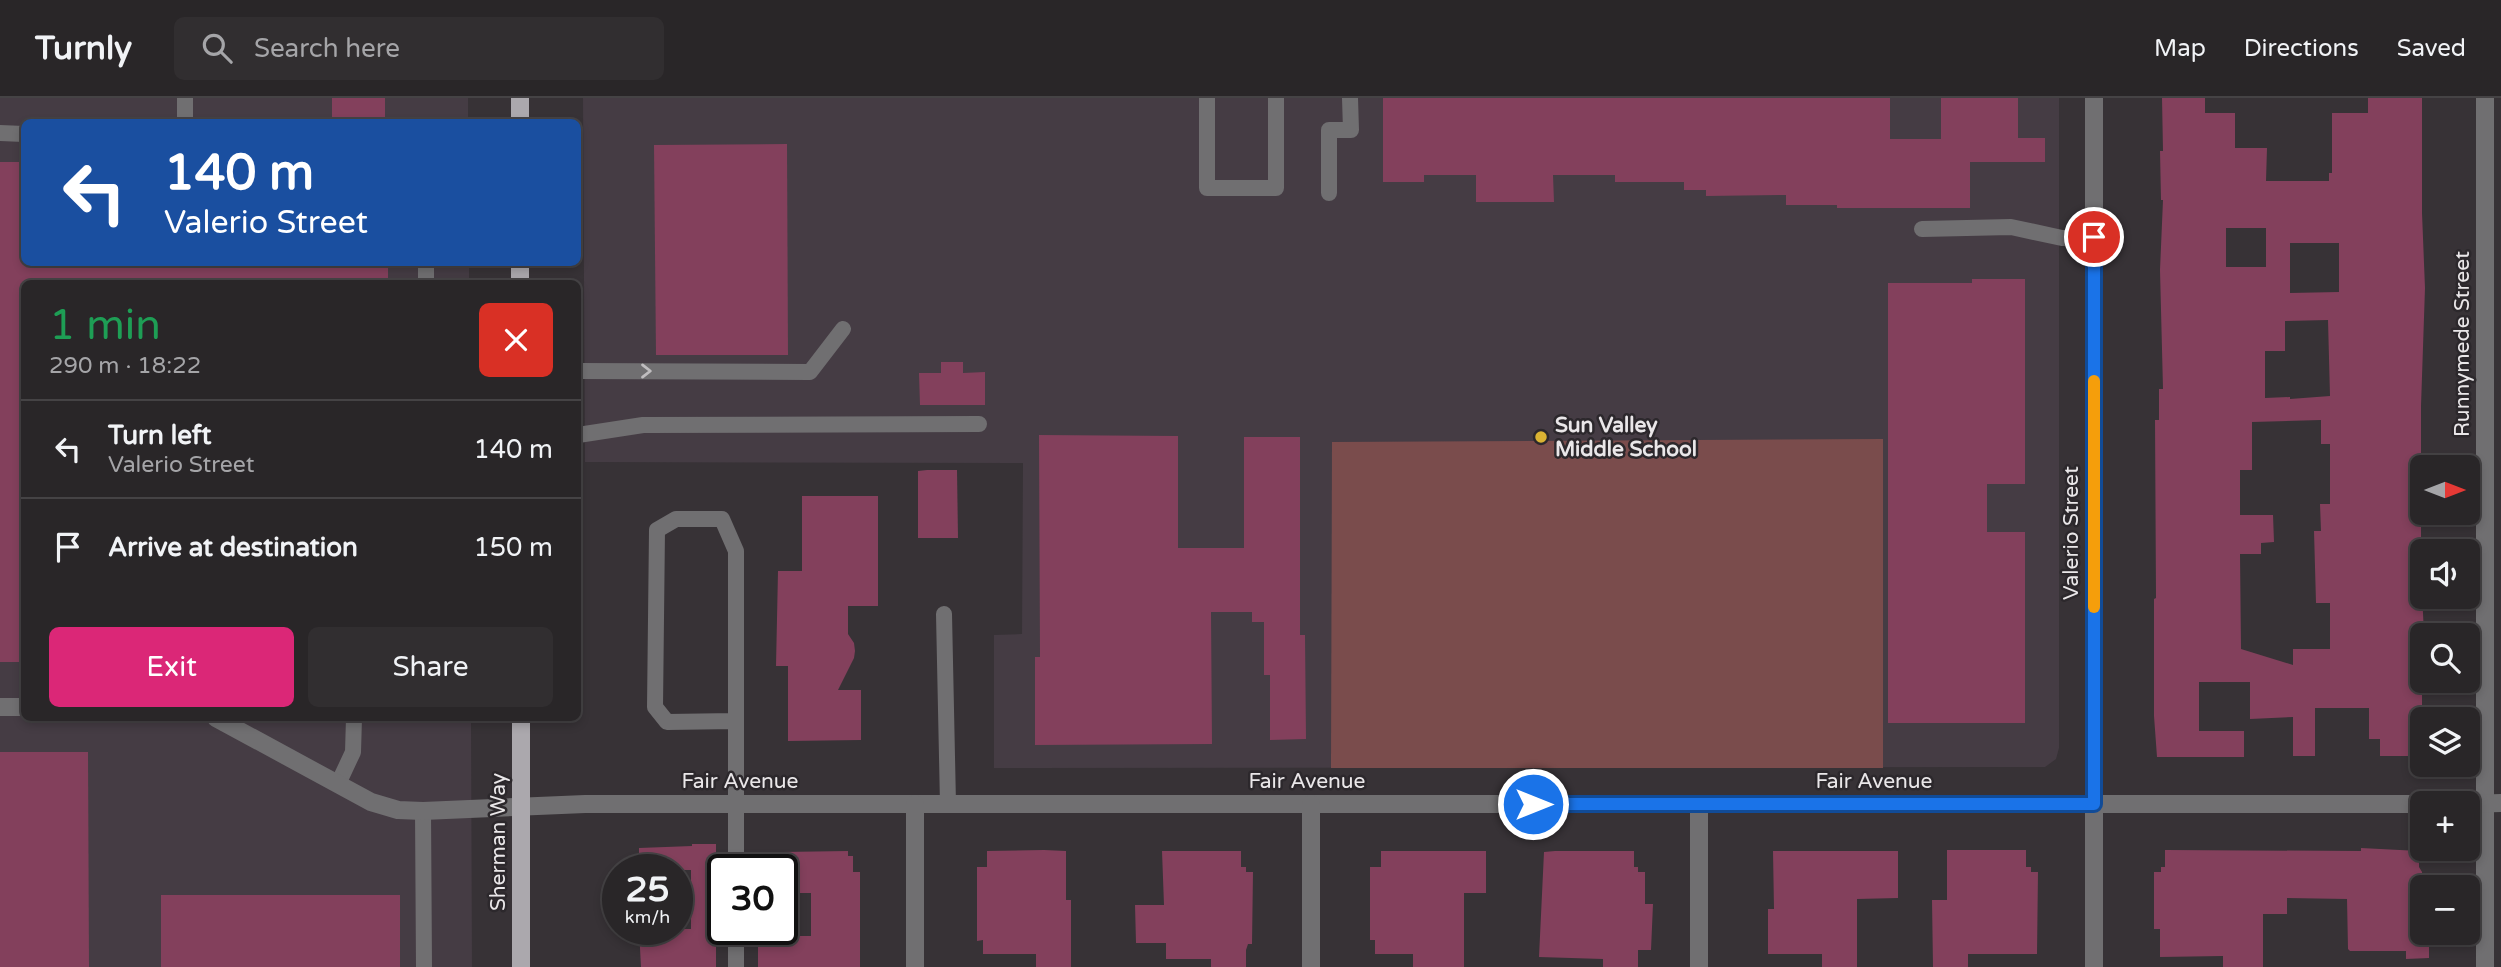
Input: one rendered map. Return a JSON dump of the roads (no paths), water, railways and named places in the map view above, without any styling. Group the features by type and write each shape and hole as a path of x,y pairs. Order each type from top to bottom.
{"main road":[{"path":"520,98 520,119"},
{"name":"Sherman Way","path":"521,721 521,967"}],"street":[{"name":"Valerio Street","path":"2094,98 2094,967"},
{"name":"Runnymede Street","path":"2485,98 2485,967"},
{"path":"0,707 21,707"},
{"name":"Fair Avenue","path":"222,721 371,802 398,810 422,811 585,804 2410,804"},
{"path":"915,804 915,967"},
{"path":"1311,804 1311,967"},
{"path":"1699,804 1699,967"}],"lane":[{"path":"185,98 185,119"},
{"path":"1207,98 1207,188 1276,188 1276,98"},
{"path":"1329,193 1329,130 1351,130 1350,98"},
{"path":"0,133 21,134"},
{"path":"1922,229 2011,227 2062,238 2094,237"},
{"path":"581,371 810,372 843,329"},
{"path":"581,435 643,425 979,424"},
{"path":"736,721 667,722 655,707 657,530 676,519 722,519 736,551 736,721 736,854"},
{"path":"944,614 948,804"},
{"path":"338,784 353,752 354,721"},
{"path":"422,811 424,967"},
{"path":"736,945 736,967"}],"place":[{"name":"Sun Valley Middle School","path":"1541,437"}]}
